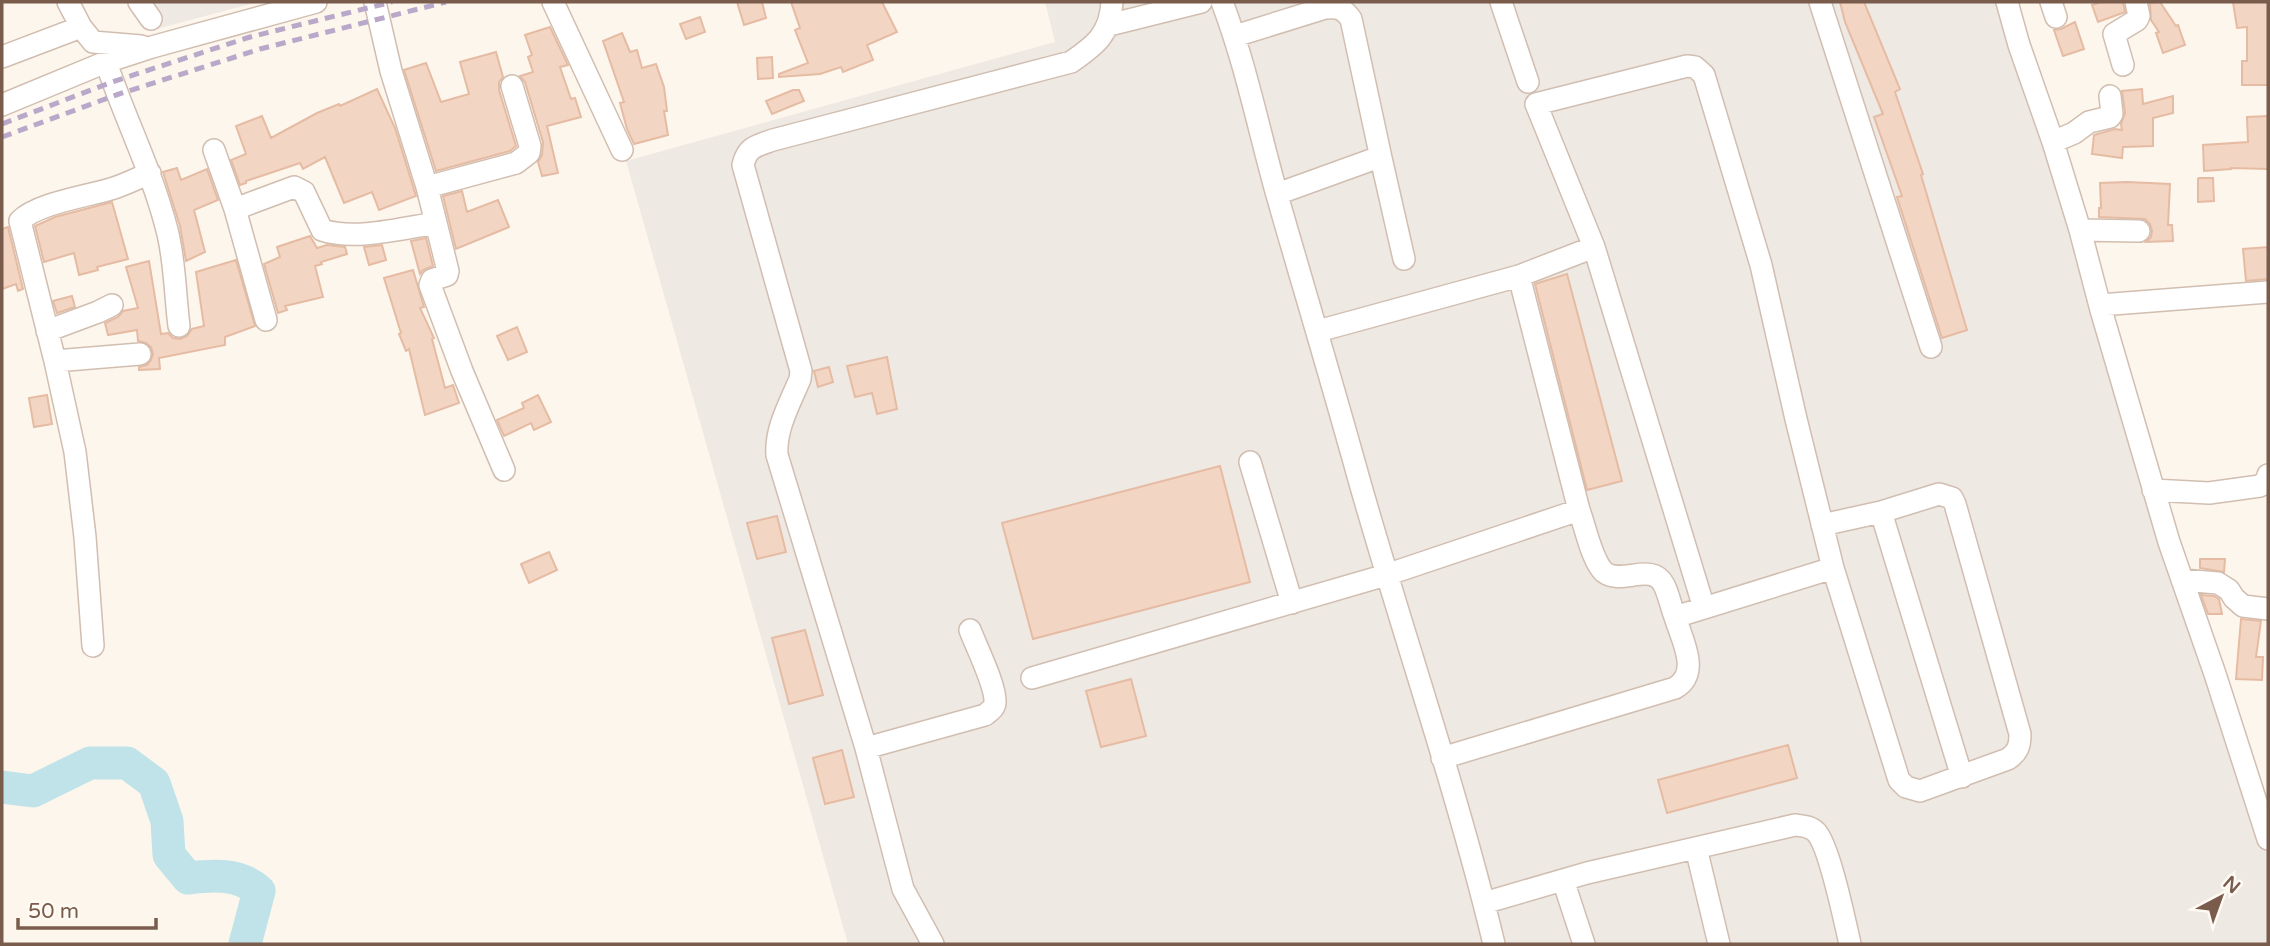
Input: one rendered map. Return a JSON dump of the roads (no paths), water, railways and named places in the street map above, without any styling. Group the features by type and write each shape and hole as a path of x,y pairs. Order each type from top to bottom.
{"street":[{"path":"68,2 93,43 152,47"},
{"path":"2,106 106,62 316,2"},
{"path":"375,2 391,71 427,187 448,271 447,275 432,280 430,285 462,371 504,470"},
{"path":"553,2 622,150"},
{"path":"933,944 903,889 866,748 778,455 776,442 779,431 801,371 743,165 746,154 755,146 773,140 1071,62 1091,48 1109,26 1112,2"},
{"path":"1109,26 1201,2"},
{"path":"1222,2 1235,36 1277,194 1494,944"},
{"path":"1501,2 1528,82"},
{"path":"1820,2 1931,347"},
{"path":"2007,2 2080,230 2152,490 2268,839"},
{"path":"2123,65 2114,34 2137,20 2139,16 2136,2"},
{"path":"1235,36 1325,8 1336,7 1344,10 1350,19 1404,259"},
{"path":"2,57 81,27"},
{"path":"106,62 116,95 150,173 168,232 179,326"},
{"path":"1704,608 1594,247 1536,104 1687,66 1695,67 1704,75 1761,265 1822,525 1833,568 1899,780 1906,787 1920,791 2008,760 2017,753 2020,734 1952,498 1940,494 1881,512 1822,525"},
{"path":"427,187 516,163 528,153 530,146 512,86"},
{"path":"2053,142 2074,133 2089,122 2110,117 2110,96"},
{"path":"214,150 235,209 266,320"},
{"path":"1277,194 1381,158"},
{"path":"93,646 85,537 75,452 20,221 44,208 115,188 150,173"},
{"path":"235,209 294,187 304,192 322,230 331,233 365,234 436,223"},
{"path":"2080,230 2139,231"},
{"path":"1318,331 1519,276 1594,247"},
{"path":"1442,758 1675,688 1684,684 1690,668 1663,583 1655,576 1645,573 1612,577 1597,565 1579,510 1519,276"},
{"path":"2100,305 2268,292"},
{"path":"47,331 112,305"},
{"path":"55,361 140,354"},
{"path":"1250,462 1292,603"},
{"path":"2152,490 2209,493 2260,486 2268,475"},
{"path":"1032,678 1386,575 1579,510"},
{"path":"1881,512 1962,777"},
{"path":"1675,617 1833,568"},
{"path":"2182,580 2218,583 2229,590 2243,606 2268,609"},
{"path":"866,748 985,715 992,709 995,703 993,690 970,630"},
{"path":"1484,903 1563,880 1696,848 1795,825 1807,826 1816,832 1822,841 1850,944"},
{"path":"1696,848 1719,944"},
{"path":"1563,880 1584,944"}],"waterway":[{"path":"2,787 33,791 90,763 127,763 154,783 167,821 169,855 188,878 235,878 259,891 245,944"}],"railway":[{"path":"2,124 112,82 250,37 392,2"},
{"path":"2,137 116,95 260,49 446,2"}]}
